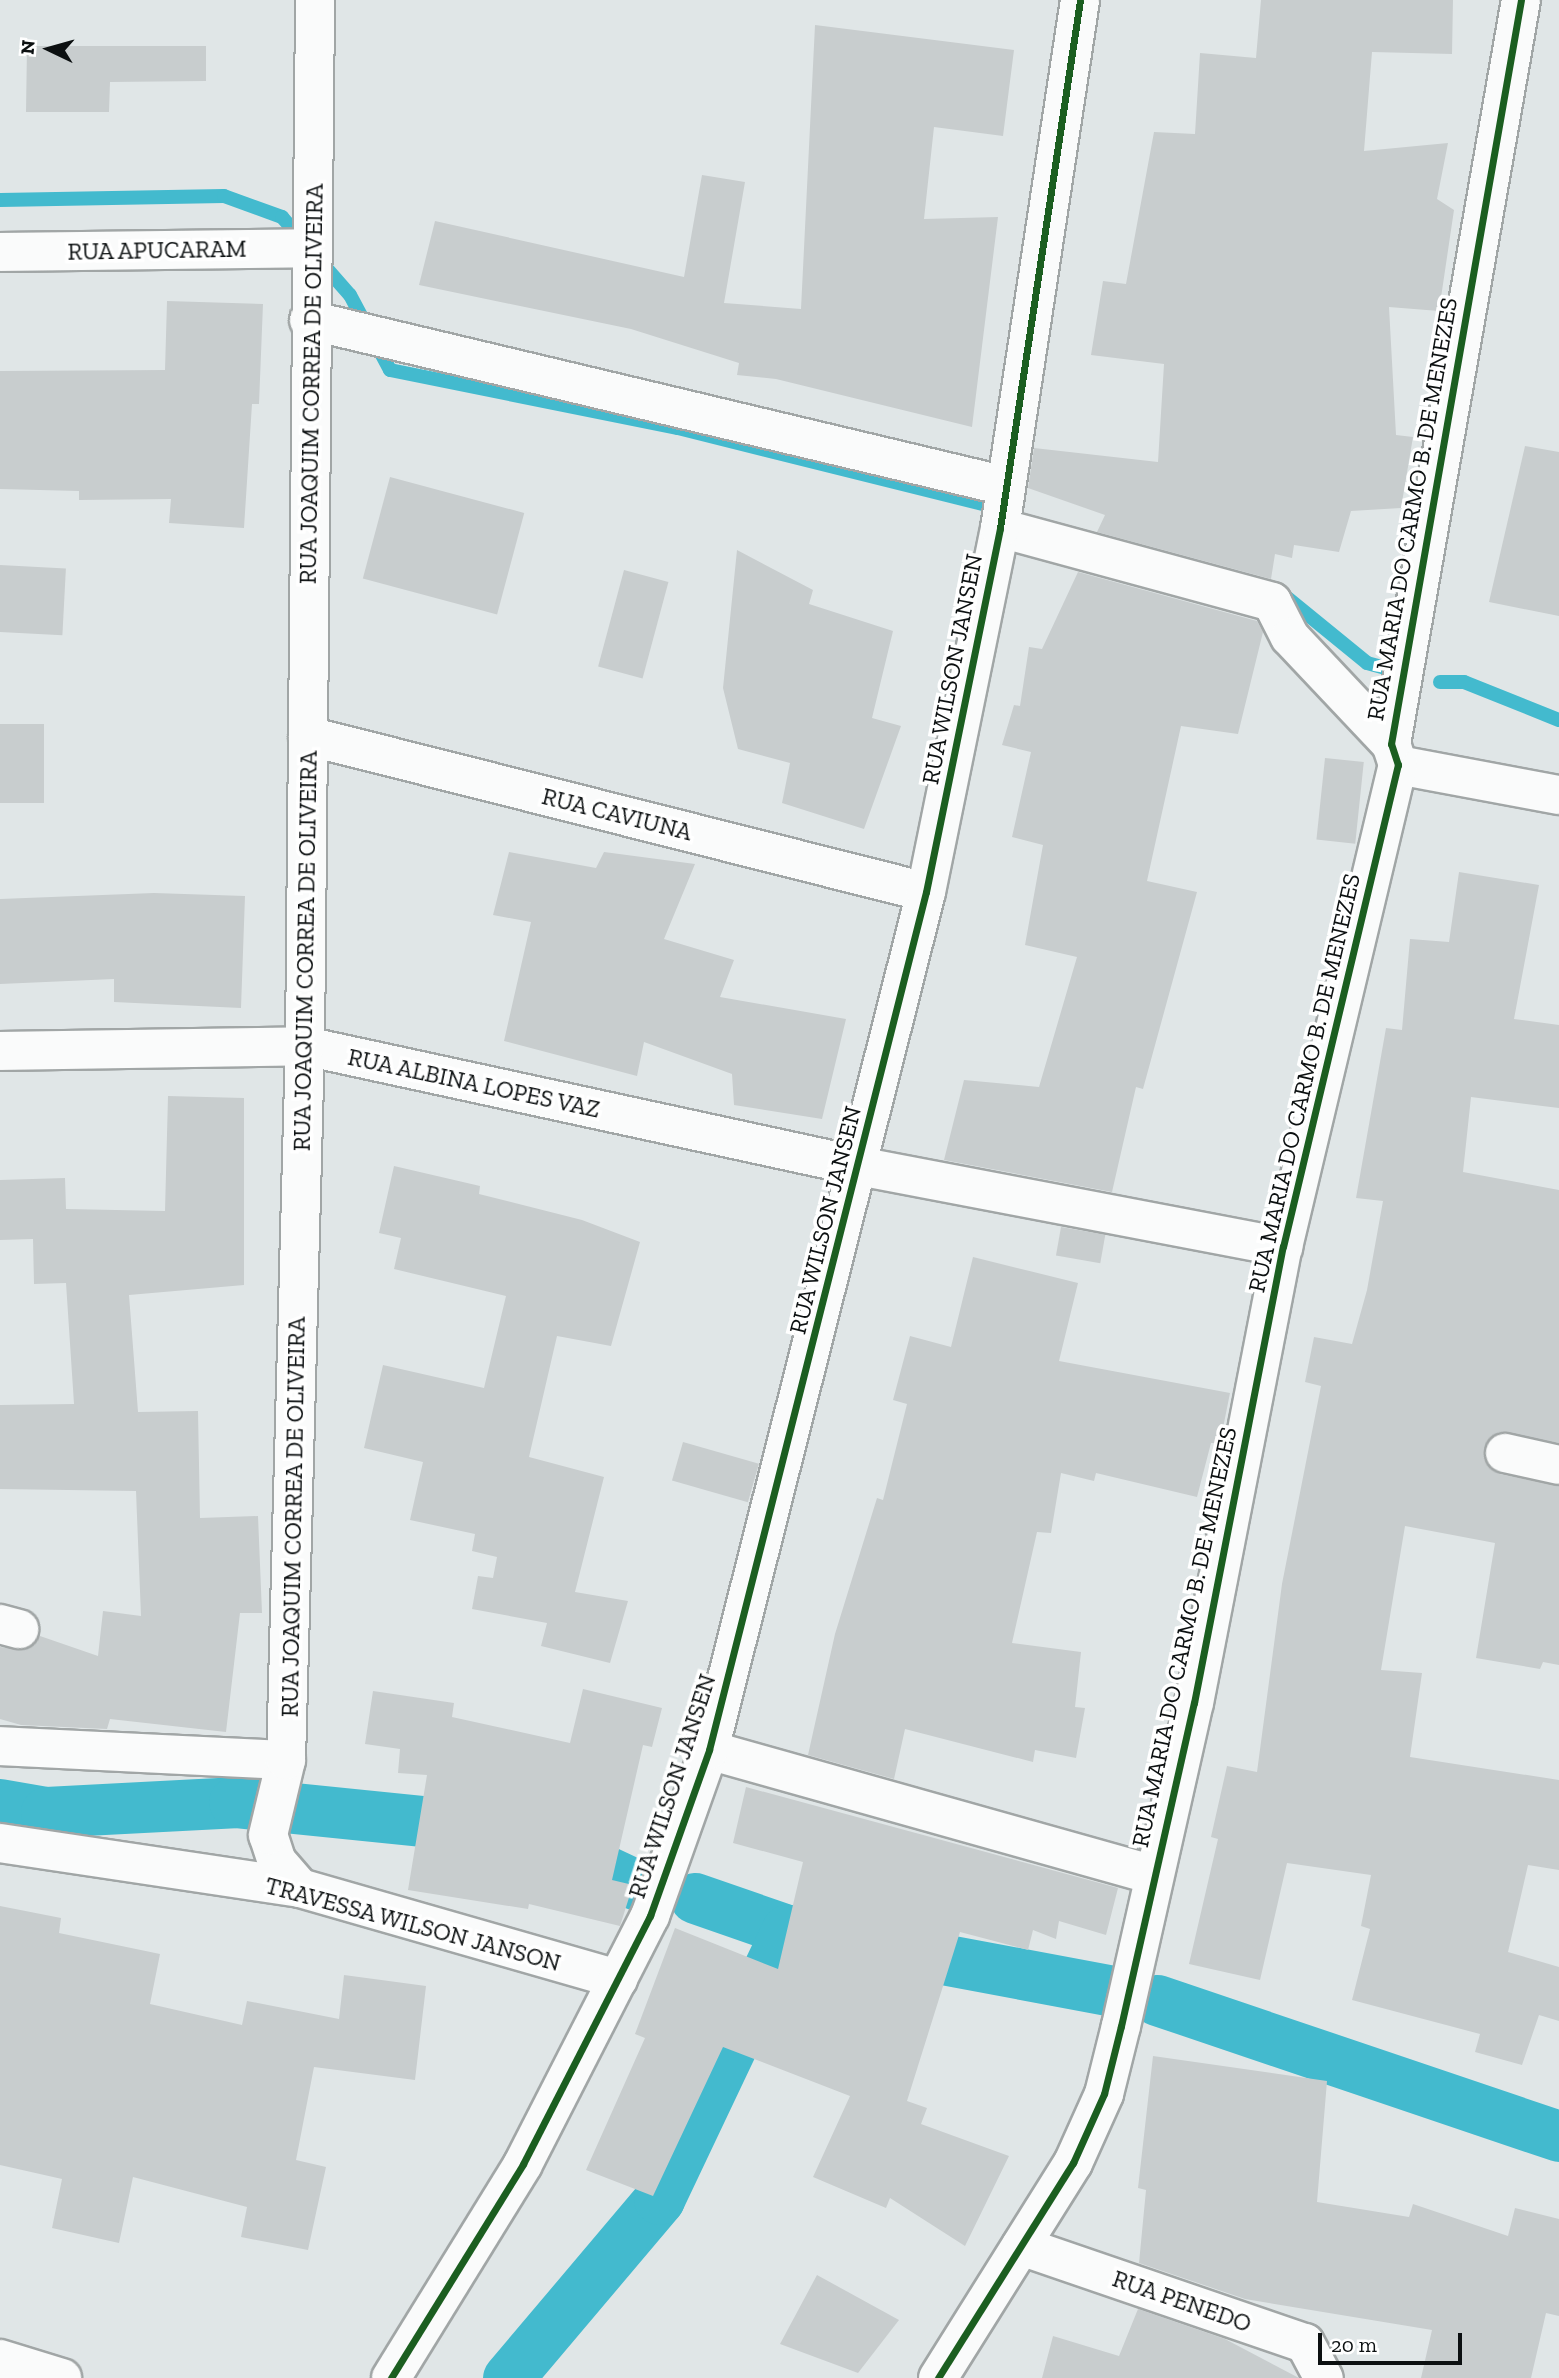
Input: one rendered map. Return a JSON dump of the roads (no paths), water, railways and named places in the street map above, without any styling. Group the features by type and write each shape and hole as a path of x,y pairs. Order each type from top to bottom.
{"street":[{"name":"RUA JOAQUIM CORREA DE OLIVEIRA","path":"300,1888 276,1862 268,1835 286,1760 305,1046 309,320 313,248 315,0"},
{"name":"RUA WILSON JANSEN","path":"391,2378 523,2164 650,1916 709,1750 859,1167 926,892 1000,528 1080,0"},
{"name":"RUA MARIA DO CARMO B. DE MENEZES","path":"938,2378 1073,2164 1104,2094 1194,1703 1283,1247 1394,755 1521,0"},
{"name":"RUA APUCARAM","path":"0,252 313,248"},
{"path":"309,320 1006,486"},
{"path":"1000,528 1272,601 1290,637 1394,755 1559,795"},
{"name":"RUA CAVIUNA","path":"308,736 926,892"},
{"name":"RUA ALBINA LOPES VAZ","path":"0,1051 305,1046 859,1167 1283,1247"},
{"path":"1505,1453 1559,1465"},
{"path":"0,1746 286,1760"},
{"path":"709,1750 1154,1875"},
{"name":"TRAVESSA WILSON JANSON","path":"0,1843 300,1888 618,1979"},
{"name":"RUA PENEDO","path":"1021,2246 1305,2343 1324,2378"},
{"path":"0,2359 62,2378"}],"waterway":[{"path":"0,200 224,196 282,217 305,243"},
{"path":"320,261 350,295 390,370 678,428 982,504"},
{"path":"1280,592 1367,663 1386,668"},
{"path":"1440,682 1464,682 1559,720"},
{"path":"0,1804 46,1812 234,1802 521,1831 634,1884"},
{"path":"695,1898 787,1930 1112,1991"},
{"path":"508,2378 659,2199 787,1930"},
{"path":"1157,2000 1559,2136"}]}
